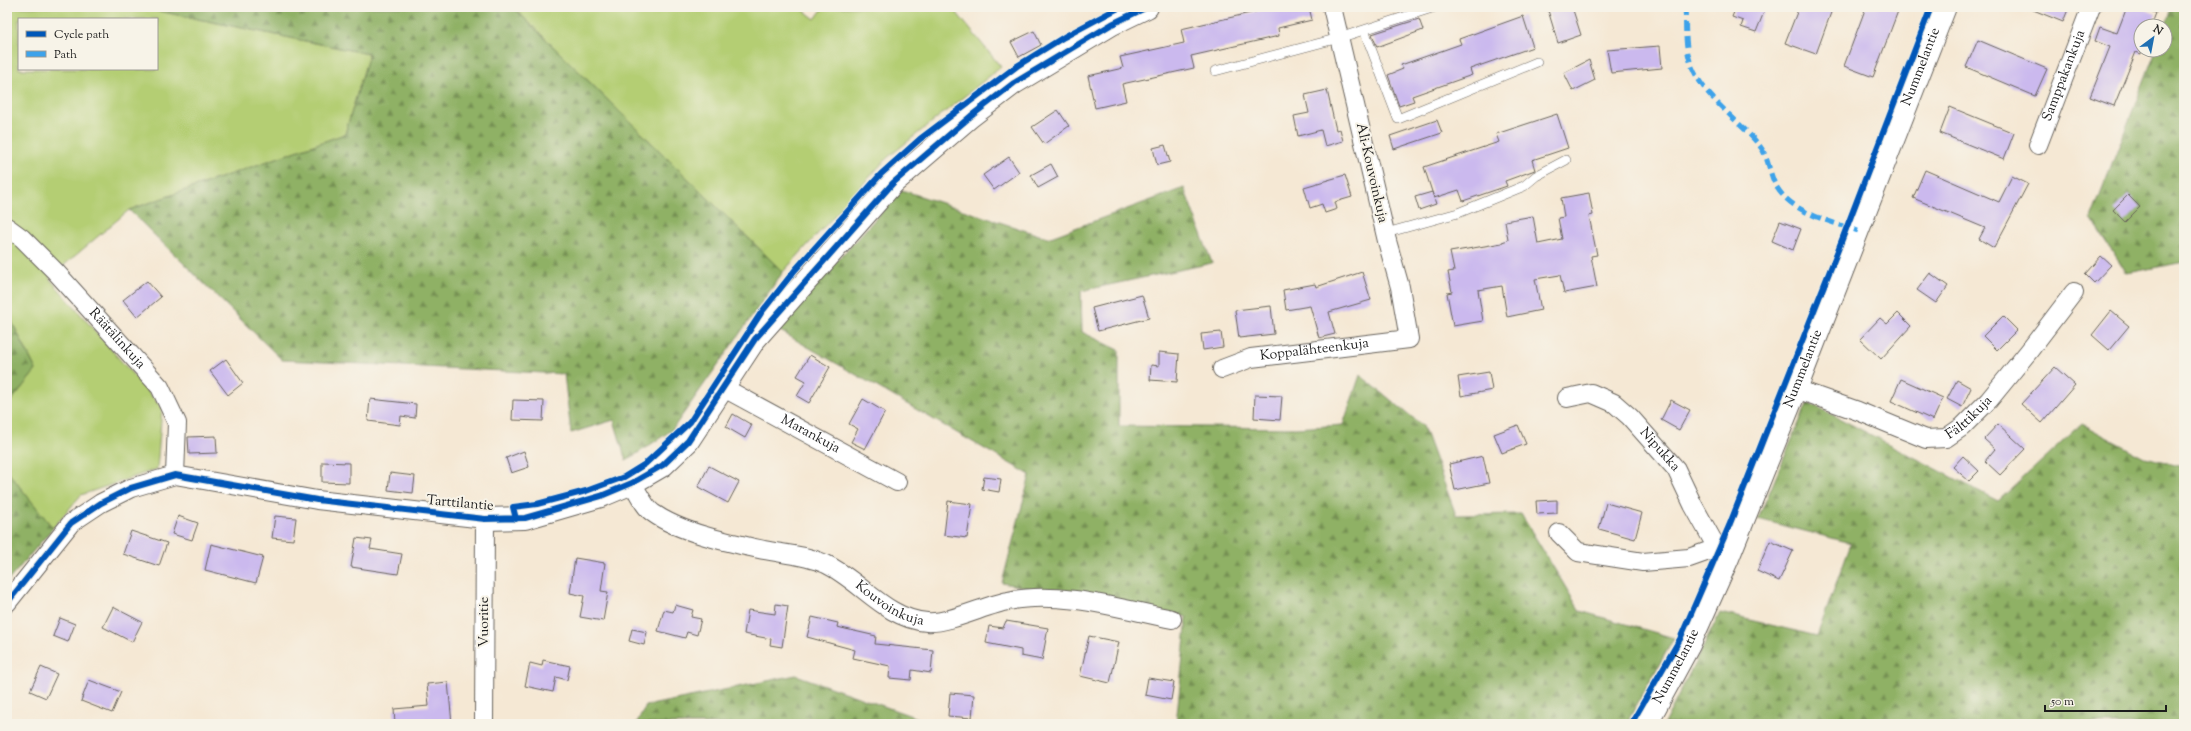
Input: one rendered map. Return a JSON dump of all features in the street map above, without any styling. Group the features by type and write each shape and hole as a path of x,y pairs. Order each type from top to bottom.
{"street":[{"name":"Ali-Kouvoinkuja","path":"1332,7 1400,287 1409,339"},
{"name":"Nummelantie","path":"1646,724 1689,645 1722,553 1796,389 1945,7"},
{"name":"Samppakankuja","path":"2038,145 2091,7"},
{"name":"Tarttilantie","path":"7,603 72,523 101,503 131,488 175,474 317,500 485,519 525,518 601,496 632,483 663,465 688,441 755,339 893,183 971,116 1014,83 1058,56 1145,8"},
{"name":"Räätälinkuja","path":"7,228 22,238 55,271 160,387 177,424 175,474"},
{"name":"Fälttikuja","path":"1796,389 1858,411 1926,439 1946,438 1962,427 1989,400 2074,292"},
{"name":"Koppalähteenkuja","path":"1222,369 1251,358 1409,339"},
{"name":"Marankuja","path":"724,388 897,482"},
{"name":"Nipukka","path":"1567,398 1592,393 1614,403 1630,417 1676,469 1693,506 1722,553"},
{"name":"Kouvoinkuja","path":"632,483 652,512 673,524 700,534 763,550 810,557 840,572 891,610 908,618 928,622 955,617 1009,600 1057,597 1172,618"},
{"name":"Vuoritie","path":"484,724 485,519"},
{"path":"1559,533 1578,552 1643,562 1689,558 1722,553"}],"lane":[{"path":"1215,71 1339,38 1435,7"},
{"path":"1364,30 1398,119 1537,62"},
{"path":"1386,233 1458,213 1524,186 1536,176 1566,160"}],"green space":[{"path":"7,7 139,7 369,54 345,134 129,210 49,278 162,408 157,469 81,495 53,528 7,471 7,406 36,370 7,312"},
{"path":"139,7 513,7 783,272 672,430 626,461 614,420 571,433 564,374 282,360 129,210 345,134 369,54"},
{"path":"513,7 799,7 815,19 824,7 952,7 1001,67 887,158 783,272"},
{"path":"2172,7 2184,7 2184,262 2127,273 2091,219 2153,58 2173,58 2173,18 2168,18"},
{"path":"1184,188 1212,263 1081,291 1082,332 1119,350 1119,426 1295,428 1343,425 1360,375 1423,426 1456,515 1521,514 1580,611 1674,638 1626,724 1176,724 1187,617 1002,583 1030,475 775,328 902,190 1048,238"},
{"path":"7,312 36,370 7,406"},
{"path":"1808,402 1998,501 2082,424 2145,458 2184,467 2184,724 1664,724 1720,613 1817,636 1851,543 1758,519"},
{"path":"7,471 53,528 7,582"},
{"path":"796,675 934,724 636,724 646,706"}],"building":[{"path":"1276,7 1309,7 1312,20 1278,28 1279,36 1191,56 1194,68 1122,84 1126,101 1095,108 1088,76 1123,68 1120,57 1184,43 1181,29"},
{"path":"1547,7 1572,7 1581,35 1558,43"},
{"path":"1736,7 1766,7 1756,32 1741,27 1743,21 1732,17"},
{"path":"1799,7 1833,7 1816,54 1785,43"},
{"path":"1866,7 1887,7 1898,11 1873,77 1844,66"},
{"path":"2026,7 2069,7 2063,22"},
{"path":"2127,7 2140,7 2156,13 2154,18 2133,18 2134,58 2114,106 2090,97 2110,47 2095,41 2100,27 2117,33"},
{"path":"1523,16 1533,47 1470,69 1472,75 1412,96 1414,101 1399,106 1388,75 1403,69 1401,65 1461,44 1459,39"},
{"path":"1419,19 1423,30 1377,47 1372,34"},
{"path":"1034,31 1041,45 1019,57 1011,42"},
{"path":"1978,40 2047,69 2035,96 1966,67"},
{"path":"1660,46 1662,68 1611,73 1607,50"},
{"path":"1589,60 1595,80 1573,91 1564,73"},
{"path":"1327,90 1336,130 1340,129 1343,141 1325,146 1321,130 1298,136 1294,116 1309,113 1305,95"},
{"path":"1950,107 2014,133 2004,159 1940,133"},
{"path":"1058,110 1069,126 1044,144 1032,127"},
{"path":"1557,114 1568,148 1532,160 1535,170 1505,181 1507,186 1463,201 1459,190 1434,198 1424,167 1499,142 1496,134"},
{"path":"1437,120 1442,133 1394,149 1390,136"},
{"path":"1165,145 1170,162 1157,165 1153,148"},
{"path":"1009,157 1019,172 994,190 983,175"},
{"path":"1051,164 1058,177 1038,188 1031,175"},
{"path":"1925,170 1999,202 2012,176 2028,184 1994,248 1979,239 1985,228 1913,198"},
{"path":"1345,175 1352,197 1335,202 1337,209 1325,213 1322,204 1310,208 1304,187"},
{"path":"1432,192 1436,204 1419,210 1415,197"},
{"path":"1589,193 1593,215 1589,216 1597,255 1591,256 1597,287 1564,293 1560,275 1535,279 1541,310 1507,317 1502,286 1478,290 1483,321 1453,326 1447,293 1452,292 1448,272 1454,271 1450,252 1502,243 1508,240 1505,221 1533,216 1538,244 1562,239 1558,218 1564,217 1561,198"},
{"path":"2128,195 2140,207 2125,222 2113,210"},
{"path":"1780,221 1801,229 1793,250 1772,241"},
{"path":"2101,256 2111,265 2094,283 2085,274"},
{"path":"1362,272 1371,300 1329,312 1335,334 1319,338 1310,306 1286,310 1283,290 1315,284 1316,287"},
{"path":"1930,273 1948,286 1936,303 1917,290"},
{"path":"147,281 161,297 137,317 123,300"},
{"path":"1142,295 1149,318 1098,331 1092,308"},
{"path":"1271,306 1274,334 1239,338 1235,310"},
{"path":"2111,311 2129,326 2109,350 2092,335"},
{"path":"1898,313 1911,326 1881,359 1860,339 1880,318 1887,324"},
{"path":"2003,316 2017,330 1997,350 1983,336"},
{"path":"1221,332 1223,347 1203,350 1201,334"},
{"path":"1159,352 1179,354 1177,382 1150,380 1151,365 1159,366"},
{"path":"810,355 830,367 809,403 797,396 806,381 797,376"},
{"path":"226,359 243,383 228,395 210,371"},
{"path":"2055,367 2075,385 2042,423 2021,404"},
{"path":"1489,372 1492,390 1461,396 1458,377"},
{"path":"1901,379 1943,398 1933,420 1891,401"},
{"path":"1957,380 1971,388 1962,407 1947,399"},
{"path":"1255,395 1282,396 1280,420 1254,418"},
{"path":"370,399 416,404 415,418 401,416 400,425 368,421"},
{"path":"863,399 885,412 865,449 851,442 858,429 849,424"},
{"path":"513,400 544,401 543,421 512,420"},
{"path":"1671,400 1690,410 1679,430 1661,420"},
{"path":"733,414 752,425 745,438 726,427"},
{"path":"1998,424 2025,449 2000,475 1985,461 1995,449 1984,439"},
{"path":"1518,425 1526,444 1502,453 1494,434"},
{"path":"216,436 217,453 189,454 188,437"},
{"path":"524,451 529,467 511,473 506,458"},
{"path":"1483,456 1489,483 1455,490 1449,464"},
{"path":"1963,456 1979,471 1969,481 1953,467"},
{"path":"322,462 349,463 349,483 322,482"},
{"path":"709,466 739,482 728,503 698,487"},
{"path":"390,473 415,476 413,493 388,490"},
{"path":"984,477 1001,479 999,492 982,489"},
{"path":"1557,500 1557,513 1537,514 1536,501"},
{"path":"948,501 972,504 967,538 944,535"},
{"path":"1606,503 1642,513 1635,539 1599,529"},
{"path":"178,516 198,523 192,540 172,534"},
{"path":"275,516 296,518 293,540 272,538"},
{"path":"131,531 167,543 159,566 123,554"},
{"path":"356,538 372,540 370,549 402,554 398,574 351,567"},
{"path":"1770,541 1793,551 1779,581 1757,571"},
{"path":"211,544 263,557 256,583 205,570"},
{"path":"575,558 605,563 601,591 608,592 603,621 580,617 584,596 570,593"},
{"path":"776,604 788,606 782,647 770,645 771,639 744,634 748,610 775,614"},
{"path":"675,605 693,610 691,617 701,619 697,635 687,632 685,638 658,631 664,610 673,612"},
{"path":"113,607 142,622 132,642 103,627"},
{"path":"812,617 838,623 837,627 876,636 875,644 933,650 931,673 912,670 911,680 889,678 890,666 853,658 855,650 807,637"},
{"path":"60,618 75,624 68,642 53,636"},
{"path":"1006,621 1048,628 1042,660 1021,656 1021,650 986,643 989,626 1003,628"},
{"path":"632,629 647,632 644,645 629,641"},
{"path":"1089,636 1119,642 1110,683 1080,676"},
{"path":"543,660 570,666 567,680 556,677 553,692 525,686 530,663 542,666"},
{"path":"41,667 57,674 46,698 30,691"},
{"path":"1148,678 1174,682 1171,700 1145,695"},
{"path":"89,680 121,692 112,713 81,701"},
{"path":"448,682 452,724 395,724 394,709 429,706 427,684"},
{"path":"950,693 974,695 972,718 948,716"}],"marked path":[{"path":"1685,7 1686,37 1690,63 1705,89 1749,133 1762,149 1775,184 1782,194 1790,202 1812,215 1858,231"}],"cycle path":[{"path":"516,519 513,507 537,504 586,491 624,477 645,464 690,422 761,313 795,270 881,174 920,139 1017,66 1064,37 1120,7"},
{"path":"7,603 71,523 101,503 131,488 175,475 317,500 485,519 525,518 601,496 632,483 663,465 688,441 755,339 893,183 971,116 1014,83 1112,24 1147,7"},
{"path":"1631,724 1680,639 1729,526 1838,250 1931,7"}]}
